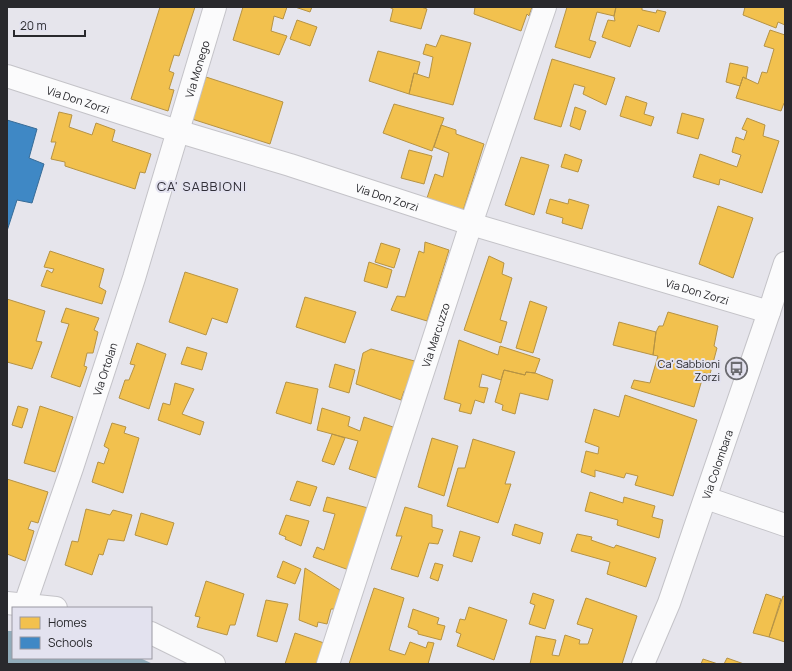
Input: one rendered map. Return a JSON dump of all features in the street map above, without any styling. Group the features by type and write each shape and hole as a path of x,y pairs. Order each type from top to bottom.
{"street":[{"name":"Via Monego","path":"177,131 215,7"},
{"name":"Via Marcuzzo","path":"328,664 471,224 545,7"},
{"name":"Via Don Zorzi","path":"7,76 471,224 769,312"},
{"name":"Via Ortolan","path":"16,603 72,468 134,278 177,131"},
{"name":"Via Colombara","path":"643,664 669,603 706,498 785,262"},
{"path":"706,498 785,525"},
{"path":"16,603 48,607"},
{"path":"152,633 214,664"}],"water":[{"path":"7,631 12,631 12,659 142,659 153,664 7,664"}],"building: Homes":[{"path":"160,7 195,7 179,56 174,55 169,71 174,73 169,89 174,90 168,111 131,99"},
{"path":"243,7 287,7 283,19 274,16 271,31 287,36 279,55 233,40"},
{"path":"295,7 312,7 310,12"},
{"path":"389,7 421,7 427,9 421,29 390,21 393,9"},
{"path":"475,7 532,7 529,16 527,14 521,31 474,14"},
{"path":"567,7 616,7 614,16 597,12 589,40 596,42 590,58 555,47"},
{"path":"616,7 642,7 642,10 656,13 657,10 666,12 659,32 638,25 630,47 602,37 608,20 615,21 614,16"},
{"path":"745,7 785,7 785,25 778,22 776,28 743,15"},
{"path":"297,20 317,27 310,46 290,39"},
{"path":"770,30 785,35 785,103 781,111 736,98 743,77 758,84 762,72 767,73 774,49 764,46"},
{"path":"441,35 471,43 453,105 409,94 414,73 429,78 433,57 423,54 426,44 436,47"},
{"path":"378,51 420,62 417,74 414,73 409,94 369,81"},
{"path":"552,59 615,78 606,105 583,94 585,87 574,84 561,127 534,119"},
{"path":"730,63 748,67 746,79 743,77 740,86 726,82"},
{"path":"206,77 283,102 270,144 192,119"},
{"path":"626,96 647,103 644,114 654,117 651,126 620,116"},
{"path":"394,104 444,118 432,151 383,133"},
{"path":"575,107 586,111 580,130 570,126"},
{"path":"59,112 72,115 69,127 92,135 96,123 115,130 112,141 151,154 145,173 140,172 135,189 65,166 65,162 51,159 56,142 51,142"},
{"path":"682,113 704,119 698,139 677,133"},
{"path":"747,118 765,125 763,136 779,141 762,193 720,179 719,185 693,177 700,154 737,167 741,155 732,152 736,137 744,140 747,131 742,129"},
{"path":"441,125 456,130 456,134 484,144 463,211 427,198 435,174 443,177 449,153 434,147"},
{"path":"409,150 432,156 424,184 401,178"},
{"path":"565,154 582,160 578,172 561,167"},
{"path":"521,157 549,165 534,215 505,205"},
{"path":"550,199 568,204 569,199 589,205 582,229 562,223 563,218 546,213"},
{"path":"718,206 753,218 733,278 699,264"},
{"path":"425,242 449,250 427,321 391,310 397,296 405,297 419,251 424,253"},
{"path":"381,243 400,249 394,268 375,262"},
{"path":"50,251 104,269 99,287 106,291 102,304 41,286 47,270 52,273 54,269 44,267"},
{"path":"489,256 504,263 502,274 512,278 500,320 507,322 501,343 464,330"},
{"path":"369,262 392,270 387,288 364,281"},
{"path":"185,272 238,289 227,323 212,318 206,335 169,322"},
{"path":"305,297 356,312 345,343 296,327"},
{"path":"7,299 45,311 36,341 42,342 32,369 7,362"},
{"path":"530,301 547,307 533,353 516,348"},
{"path":"66,308 99,318 94,330 98,332 93,353 87,353 84,366 87,367 80,387 51,377 69,324 61,322"},
{"path":"668,312 718,326 714,346 717,348 710,374 704,373 694,407 631,388 634,380 650,383 658,356 653,355 656,332 659,326 663,326"},
{"path":"619,322 656,332 653,355 613,345"},
{"path":"459,340 498,355 500,346 540,359 535,373 526,372 525,375 504,370 501,380 482,374 479,387 488,388 484,403 475,400 471,414 459,411 461,404 444,399"},
{"path":"137,343 166,354 149,409 119,398 125,380 129,380 135,365 130,364"},
{"path":"187,347 207,353 202,370 181,364"},
{"path":"371,349 418,362 408,393 404,391 401,400 356,384 363,353"},
{"path":"335,364 355,370 349,393 329,387"},
{"path":"504,370 525,375 526,372 535,373 553,380 548,400 520,393 515,414 502,410 503,405 495,402"},
{"path":"286,382 318,389 311,424 276,413"},
{"path":"175,383 194,389 182,414 204,422 200,435 158,420 163,403 170,405"},
{"path":"625,395 697,420 673,496 635,485 638,476 626,473 624,478 595,470 595,477 581,472 586,451 598,454 599,447 585,442 594,409 619,417"},
{"path":"18,406 28,409 22,428 12,425"},
{"path":"40,406 73,417 55,472 24,463"},
{"path":"322,408 350,417 348,426 360,431 364,417 393,427 379,479 349,469 358,441 317,430"},
{"path":"112,423 126,427 124,433 139,438 123,493 92,482 98,462 104,464 109,449 104,446"},
{"path":"332,434 345,438 334,465 322,461"},
{"path":"432,438 458,446 444,496 418,487"},
{"path":"473,439 515,452 505,484 511,484 498,523 447,506 458,468 465,468"},
{"path":"7,479 48,492 38,523 31,521 28,529 34,531 25,561 7,554"},
{"path":"297,481 317,487 310,506 290,500"},
{"path":"590,492 623,503 624,497 655,506 652,517 663,520 659,538 617,525 618,520 585,511"},
{"path":"327,497 368,508 349,570 313,557 317,547 324,550 335,514 323,511"},
{"path":"405,507 432,515 432,527 443,530 438,544 429,543 418,577 391,569 402,536 396,536"},
{"path":"86,509 110,515 113,510 132,515 124,541 108,539 103,555 99,554 92,575 65,565 72,541 78,542"},
{"path":"141,513 174,523 167,545 135,535"},
{"path":"286,515 309,521 301,546 285,539 286,537 279,534"},
{"path":"515,524 543,533 540,544 512,535"},
{"path":"460,531 480,537 472,562 453,556"},
{"path":"577,534 592,537 591,540 614,548 616,545 656,558 646,587 607,574 610,562 571,551"},
{"path":"283,561 301,569 295,584 277,577"},
{"path":"435,563 443,565 438,581 430,578"},
{"path":"305,568 340,590 336,609 331,609 327,624 318,622 317,627 299,620"},
{"path":"206,581 244,594 235,625 230,625 227,635 197,627 200,617 195,616"},
{"path":"374,588 404,598 389,650 405,655 410,642 426,648 428,642 434,643 428,664 349,664"},
{"path":"533,593 554,600 545,629 529,624 535,605 530,603"},
{"path":"766,594 781,599 769,637 753,633"},
{"path":"783,596 785,597 785,642 769,637"},
{"path":"586,598 637,616 622,664 530,664 536,636 556,640 552,655 559,656 565,635 580,640 579,644 588,644 593,629 577,624"},
{"path":"266,600 288,604 277,642 257,636"},
{"path":"469,607 507,620 494,660 457,646 461,634 456,632 460,619 465,620"},
{"path":"413,609 439,618 437,624 445,626 441,640 418,634 418,631 408,627"},
{"path":"295,633 324,643 318,664 285,664"},
{"path":"727,658 744,664 724,664"},
{"path":"703,659 718,664 701,664"}],"building: Schools":[{"path":"7,120 37,129 29,158 44,164 32,203 17,200 7,231"}],"place":[{"name":"Ca' Sabbioni Zorzi","path":"736,369"}],"district":[{"name":"CA' SABBIONI","path":"202,186"}]}
